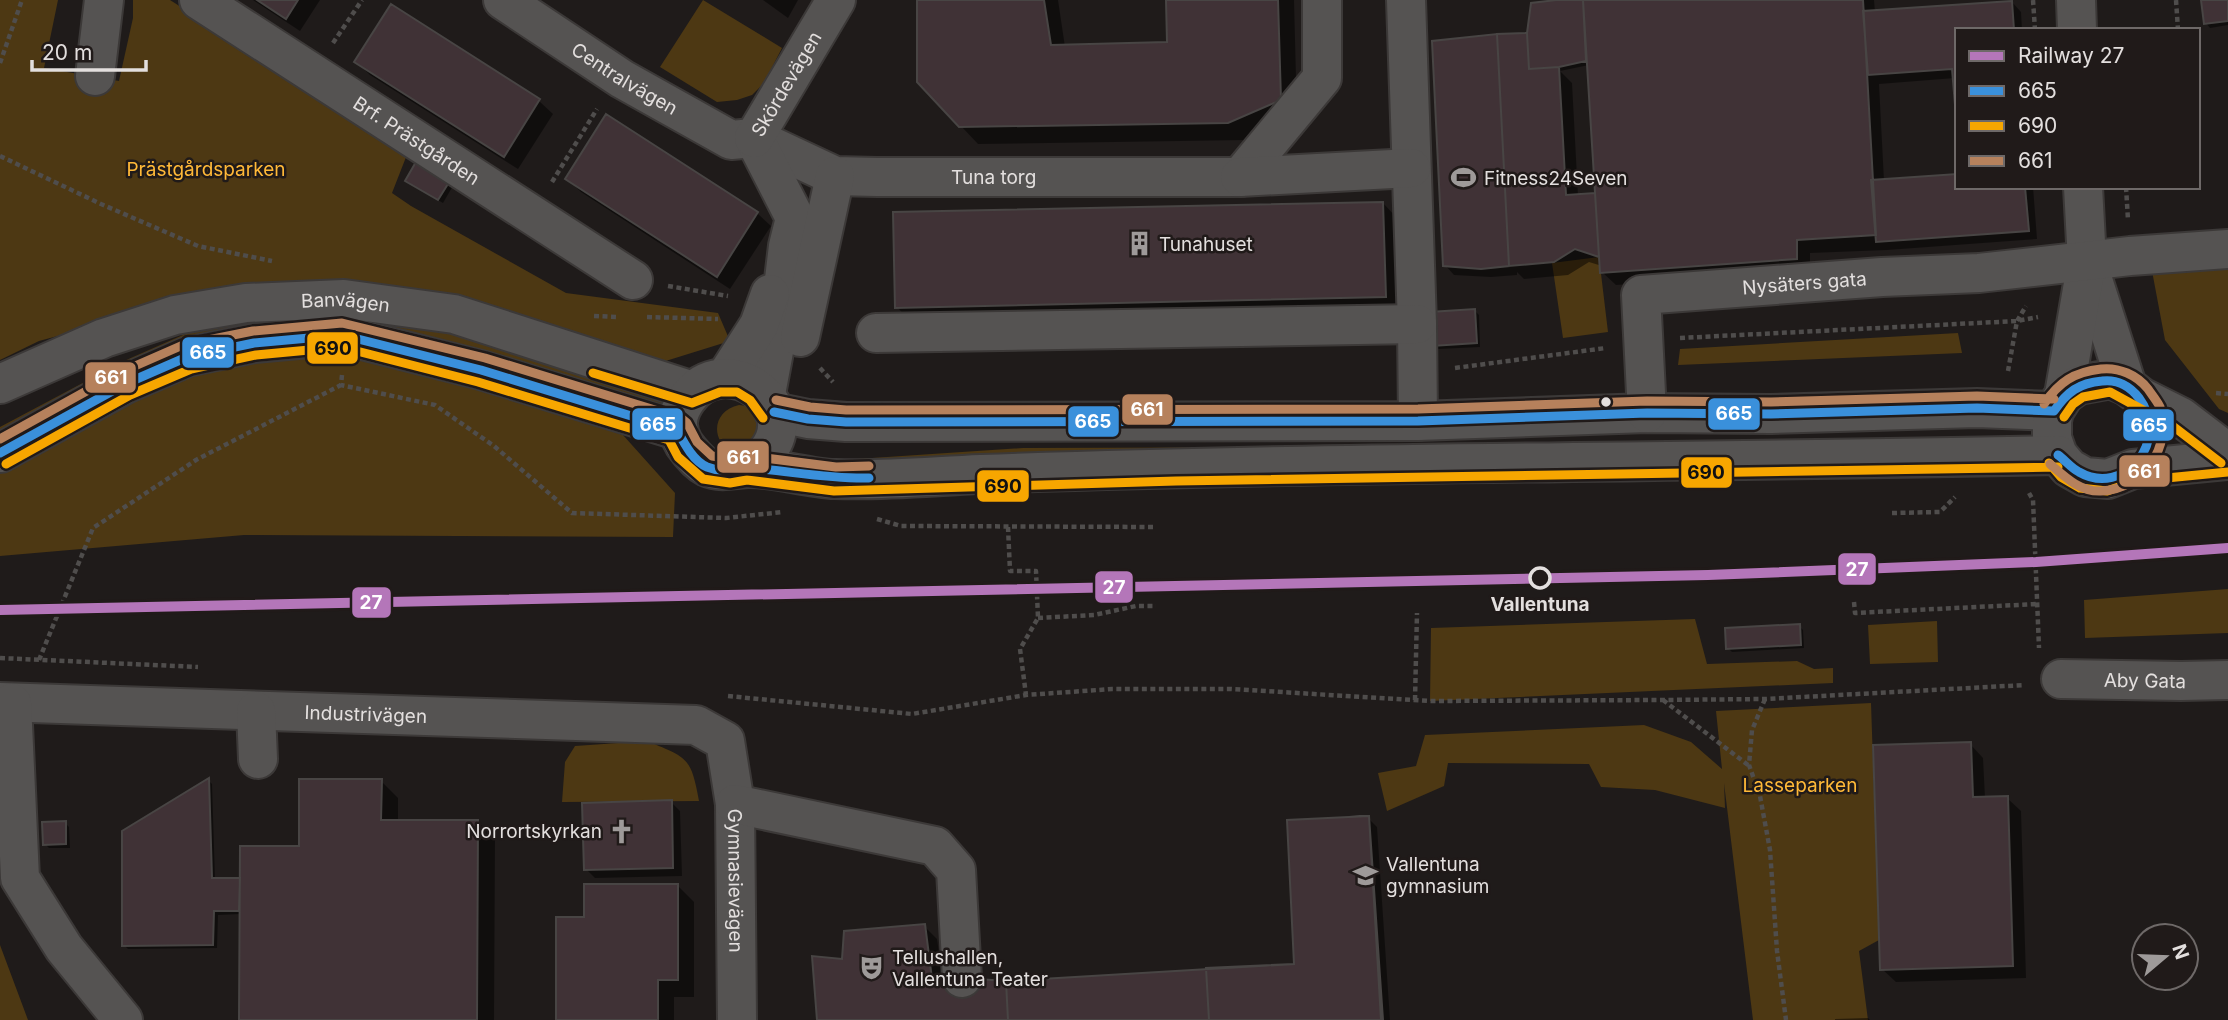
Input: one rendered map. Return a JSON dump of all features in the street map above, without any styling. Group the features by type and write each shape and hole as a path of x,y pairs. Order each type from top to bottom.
{"street":[{"path":"95,76 104,0"},
{"name":"Brf. Prästgården","path":"200,0 633,280"},
{"name":"Centralvägen","path":"503,0 622,79 731,140 754,138"},
{"name":"Skördevägen","path":"709,384 759,325 788,246 795,218 754,138 836,0"},
{"path":"1240,177 1322,78 1322,0"},
{"path":"1406,0 1417,324 1416,373 1420,404 1418,421"},
{"path":"2076,0 2077,28"},
{"name":"Tuna torg","path":"754,138 835,176 1240,177 1411,168"},
{"path":"798,345 835,176"},
{"path":"2083,189 2087,261 2052,438 2058,455 2069,468 2085,477 2108,479 2133,469 2228,460"},
{"name":"Skördevägen","path":"770,403 788,246"},
{"path":"2087,261 2228,249"},
{"path":"2087,261 2134,392 2149,413 2151,440 2133,469"},
{"name":"Nysäters gata","path":"1647,413 1641,295 1882,277 1979,273 2087,261"},
{"name":"Banvägen","path":"0,384 104,338 175,315 246,303 344,299 454,314 709,384 746,381 770,403 808,419 846,422 1418,421 1647,413 1771,414 1977,408 2059,403 2078,385 2111,379 2181,417 2228,453"},
{"path":"876,333 1417,324"},
{"name":"Banvägen","path":"0,453 125,384 187,357 254,343 342,335 481,370 677,430"},
{"path":"709,384 682,405 677,430 687,449 706,467 731,471 747,468 835,479 1176,469 2058,455"},
{"path":"747,468 766,454 776,433 770,403"},
{"name":"Aby Gata","path":"2061,679 2228,680"},
{"path":"6,703 20,878 64,948 123,1020"},
{"name":"Industrivägen","path":"6,703 696,725 725,741"},
{"path":"256,711 257,759"},
{"name":"Gymnasievägen","path":"725,741 735,804 737,1020"},
{"path":"735,804 935,846 956,870 962,978"}],"path":[{"path":"0,63 22,0"},
{"path":"312,74 362,0"},
{"path":"2032,0 2035,28"},
{"path":"2176,0 2178,28"},
{"path":"531,215 598,108"},
{"path":"633,280 732,297"},
{"path":"1416,373 1676,338 2017,321"},
{"path":"341,385 342,335"},
{"path":"0,659 39,660 93,528 196,460 341,385 435,405 494,446 572,513 726,517 794,512"},
{"path":"1892,513 1940,512 1956,495"},
{"path":"874,519 901,526 1156,527"},
{"path":"1008,527 1010,571 1037,571 1038,618 1020,649 1026,695 1112,689 1231,688 1415,700 1765,699 2041,684 2061,679"},
{"path":"1854,602 1855,613 2038,604"},
{"path":"1038,618 1094,615 1136,606 1156,606"},
{"path":"1415,700 1417,613"},
{"path":"1765,699 1752,730 1749,765 1760,796 1770,850 1777,951 1786,1020"},
{"path":"1663,700 1749,765"}],"green space":[{"name":"Prästgårdsparken","path":"0,0 58,0 44,68 119,81 133,18 133,0 170,0 408,152 392,193 411,206 566,293 718,313 730,341 656,364 240,287 39,341 0,360"},
{"path":"703,0 782,48 764,83 752,95 717,102 660,67"},
{"path":"2149,255 2228,265 2228,413 2219,409 2165,340"},
{"path":"1599,257 1608,332 1563,338 1552,263"},
{"path":"326,314 0,442 0,427 124,361 192,331 243,317"},
{"path":"369,318 403,319 661,395 669,405 659,411 368,330"},
{"path":"1958,333 1962,353 1678,365 1680,349"},
{"path":"310,349 409,363 623,435 675,493 673,537 244,535 0,556 0,473 34,449 201,364"},
{"path":"739,405 747,406 760,415 754,449 731,452 719,439 717,425 724,412"},
{"path":"1337,447 856,469 857,459 1023,448"},
{"path":"2228,589 2228,633 2085,638 2084,600"},
{"path":"1695,619 1707,664 1797,661 1814,669 1833,668 1833,683 1430,701 1431,628"},
{"path":"1937,621 1938,662 1870,664 1868,625"},
{"name":"Lasseparken","path":"1871,703 1879,940 1859,951 1868,1020 1753,1020 1724,783 1725,808 1655,790 1601,787 1589,764 1448,763 1444,786 1387,811 1378,773 1416,766 1425,735 1644,725 1691,742 1722,769 1716,711"},
{"path":"647,741 671,751 685,761 693,775 699,801 562,802 565,762 575,746"},
{"path":"0,945 28,1020 0,1020"}],"building":[{"path":"257,0 298,0 286,19"},
{"path":"917,0 1044,0 1051,45 1167,42 1166,0 1278,0 1281,100 1228,123 959,127 917,82"},
{"path":"1583,0 1586,61 1559,67 1529,69 1527,33 1531,3"},
{"path":"1583,0 1863,0 1876,235 1797,240 1797,259 1600,273"},
{"path":"2201,0 2228,0 2228,21 2204,24"},
{"path":"2012,1 2014,28 1955,28 1955,105 1952,69 1868,75 1863,11"},
{"path":"391,4 540,99 504,157 354,62"},
{"path":"1527,33 1529,69 1559,67 1566,195 1595,193 1599,257 1575,249 1554,262 1509,266 1497,34"},
{"path":"1497,34 1509,266 1481,269 1443,266 1432,41"},
{"path":"606,114 758,212 717,277 565,179"},
{"path":"417,160 451,179 438,200 405,181"},
{"path":"1955,174 1955,189 2025,189 2029,231 1876,242 1871,180"},
{"name":"Tunahuset","path":"1383,202 1386,297 895,308 893,212"},
{"path":"1475,309 1477,343 1432,346 1430,312"},
{"path":"1800,624 1801,645 1726,649 1725,628"},
{"path":"1971,742 1973,797 2008,796 2013,966 1880,970 1873,745"},
{"path":"209,778 212,878 240,878 239,911 214,911 213,945 122,946 122,831"},
{"path":"299,779 382,779 381,820 478,820 477,1020 239,1020 240,846 299,846"},
{"path":"672,800 673,868 584,870 582,803"},
{"name":"Vallentuna gymnasium","path":"1369,816 1381,1020 1008,1020 1006,981 1294,964 1287,820"},
{"name":"Vallentuna gymnasium","path":"1369,816 1383,1020 1209,1020 1206,968 1294,964 1287,820"},
{"path":"66,821 66,844 43,845 42,822"},
{"path":"584,884 678,884 678,980 658,980 658,1020 556,1020 556,917 584,917"},
{"name":"Tellushallen, Vallentuna Teater","path":"925,924 932,979 1006,981 1008,1020 817,1020 812,956 842,959 844,931"}],"rail line":[{"name":"27","path":"0,610 1708,575 2036,562 2228,548"}],"transit line":[{"name":"661","path":"0,439 119,373 183,345 253,331 342,323 485,358 681,418 687,423 697,442 712,456 731,459 749,456 836,467 869,466"},
{"name":"665","path":"0,453 125,384 187,357 254,343 342,335 481,370 677,430 693,456 713,469 750,468 869,478"},
{"name":"690","path":"6,464 130,395 191,369 256,355 341,347 478,382 669,440 678,457 703,479 730,483 747,480 834,491 1176,481 2058,467"},
{"name":"661","path":"2044,404 2068,379 2091,370 2114,369 2127,373 2144,384 2160,407 2163,422 2158,450 2151,463 2130,483 2116,489 2086,489 2073,483 2050,464"},
{"name":"690","path":"593,373 692,403 720,392 737,392 750,400 763,418"},
{"name":"665","path":"2054,411 2080,386 2094,382 2118,382 2132,390 2139,398 2147,415 2149,431 2146,447 2138,461 2126,471 2112,477 2096,478 2079,472 2058,455"},
{"name":"690","path":"2064,417 2073,404 2083,397 2110,392 2174,427 2221,463"},
{"name":"661","path":"776,400 810,407 846,410 1418,409 1647,401 1771,402 1977,396 2054,399"},
{"name":"665","path":"774,412 808,419 846,422 1418,421 1647,413 1771,414 1977,408 2054,411"},
{"name":"690","path":"2049,463 2061,477 2080,488 2107,491 2136,481 2228,472"}],"place":[{"name":"Fitness24Seven","path":"1464,178"},
{"name":"Tunahuset","path":"1139,244"},
{"name":"Vallentuna","path":"1540,578"},
{"name":"Norrortskyrkan","path":"622,831"},
{"name":"Vallentuna gymnasium","path":"1366,875"},
{"name":"Tellushallen, Vallentuna Teater","path":"872,968"}]}
